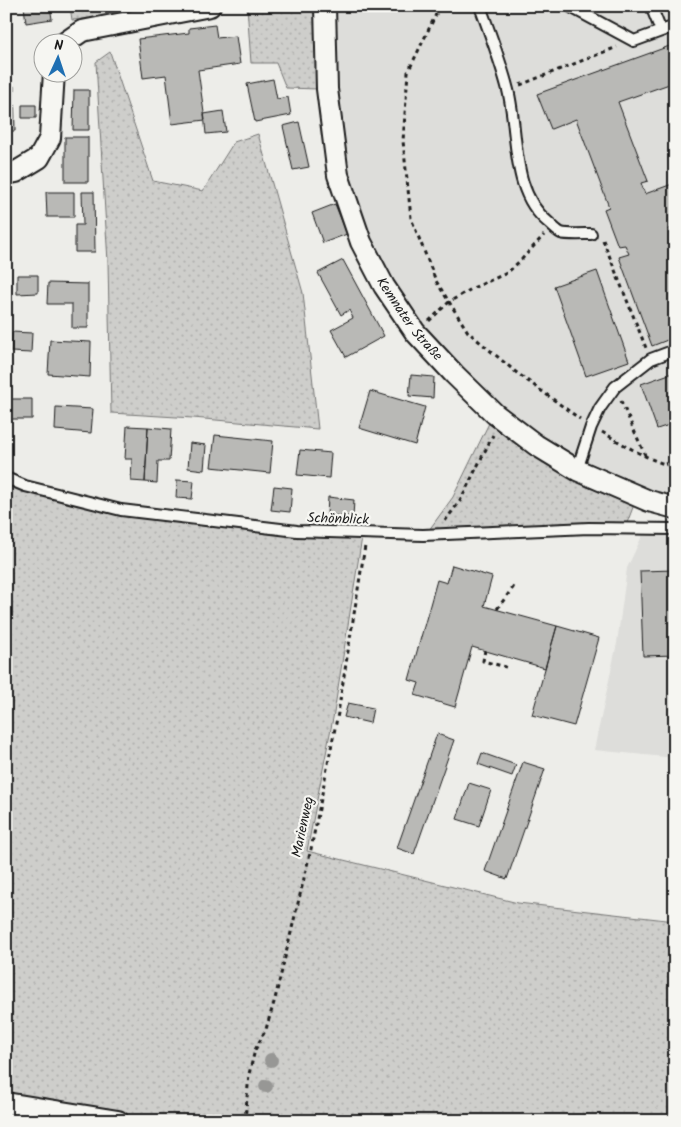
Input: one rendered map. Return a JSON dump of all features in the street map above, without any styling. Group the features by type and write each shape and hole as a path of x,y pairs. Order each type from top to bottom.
{"street":[{"path":"81,32 210,6"},
{"name":"Kemnater Straße","path":"325,6 327,89 338,175 361,242 384,286 415,332 454,374 501,418 536,445 577,470 648,501 675,508"},
{"path":"6,174 16,172 39,158 50,138 53,82"},
{"path":"6,1103 75,1117 118,1121"}],"lane":[{"path":"480,6 508,90 524,186 529,201 538,214 561,233 592,234"},
{"path":"569,6 634,41 675,26"},
{"path":"651,6 661,31"},
{"path":"577,470 591,426 600,408 615,387 651,359 675,350"},
{"name":"Schönblick","path":"6,478 25,486 121,510 297,531 435,534 588,528 675,529"}],"path":[{"path":"440,6 408,72 403,141 411,218 436,281 468,332 517,373 591,426 645,455 675,467"},
{"path":"508,90 634,41"},
{"path":"415,332 449,302 473,288 507,273 542,239 551,225"},
{"path":"592,234 604,240 640,333"},
{"path":"615,387 645,455"},
{"path":"435,534 460,501 501,418"},
{"path":"665,464 675,461"},
{"name":"Marienweg","path":"245,1121 248,1074 255,1050 266,1029 275,999 311,849 338,713 368,533"},
{"path":"497,609 515,585"},
{"path":"485,650 483,661 506,667"}],"shaded area":[{"path":"70,6 179,6 135,14 72,20"},
{"path":"247,6 317,6 319,89 286,88 276,63 251,63"},
{"path":"333,6 675,6 675,498 651,494 589,469 541,441 500,408 422,327 390,283 372,241 348,174 337,89"},
{"path":"110,52 153,181 203,191 234,142 258,134 303,293 318,429 111,413 108,262 96,62"},
{"path":"491,419 635,502 627,523 429,530 453,497"},
{"path":"6,481 122,513 362,537 334,713 307,851 518,903 675,921 675,1121 155,1121 6,1097"},
{"path":"644,532 675,533 675,758 594,750 617,643 627,568"}],"building":[{"path":"24,6 50,6 52,19 26,23"},
{"path":"215,25 217,38 236,36 240,64 198,70 205,120 172,124 166,75 143,78 138,39 189,33 189,28"},
{"path":"6,36 9,36 10,62 6,62"},
{"path":"675,44 675,82 618,102 648,181 641,183 645,194 675,183 675,227 669,229 671,238 675,237 675,337 652,346 619,257 629,254 625,245 618,246 604,209 609,207 576,119 551,129 537,94"},
{"path":"273,79 277,99 288,97 291,115 255,122 247,84"},
{"path":"6,86 14,86 15,131 6,131"},
{"path":"74,90 89,90 89,130 73,130"},
{"path":"22,105 36,105 36,118 22,118"},
{"path":"223,111 226,132 206,134 204,114"},
{"path":"299,122 309,167 293,170 283,126"},
{"path":"65,137 88,137 88,182 65,182"},
{"path":"46,192 74,192 74,217 47,217"},
{"path":"82,192 94,192 95,252 75,252 75,225 83,225"},
{"path":"335,204 347,234 323,243 312,213"},
{"path":"343,260 384,336 346,357 331,330 353,318 349,310 341,315 318,273"},
{"path":"597,271 629,361 586,376 554,286"},
{"path":"17,275 38,275 38,293 17,294"},
{"path":"48,283 88,284 88,328 72,328 72,304 47,304"},
{"path":"12,332 32,333 31,353 11,352"},
{"path":"50,340 91,342 90,377 48,374"},
{"path":"675,372 675,423 657,429 641,384"},
{"path":"411,375 434,377 433,398 409,396"},
{"path":"370,391 425,407 415,445 359,428"},
{"path":"10,399 32,399 32,419 9,419"},
{"path":"56,407 93,409 91,433 55,430"},
{"path":"127,426 148,427 145,482 131,481 132,459 125,459"},
{"path":"148,427 171,429 169,461 158,461 157,483 145,482"},
{"path":"215,435 273,441 270,473 211,467"},
{"path":"190,443 206,445 204,470 188,468"},
{"path":"300,450 331,453 329,478 297,475"},
{"path":"177,480 194,481 192,499 176,498"},
{"path":"274,486 292,488 290,512 271,510"},
{"path":"328,497 354,500 353,517 327,515"},
{"path":"452,565 492,577 484,606 557,626 545,668 472,647 455,707 415,695 419,683 409,680 437,580 447,583"},
{"path":"675,570 675,655 643,656 640,571"},
{"path":"557,626 599,638 574,726 532,715"},
{"path":"348,703 373,708 370,723 344,717"},
{"path":"437,734 454,740 414,854 397,848"},
{"path":"482,753 516,765 512,776 478,764"},
{"path":"523,762 545,769 507,879 485,871"},
{"path":"469,783 491,790 479,826 457,819"}]}
